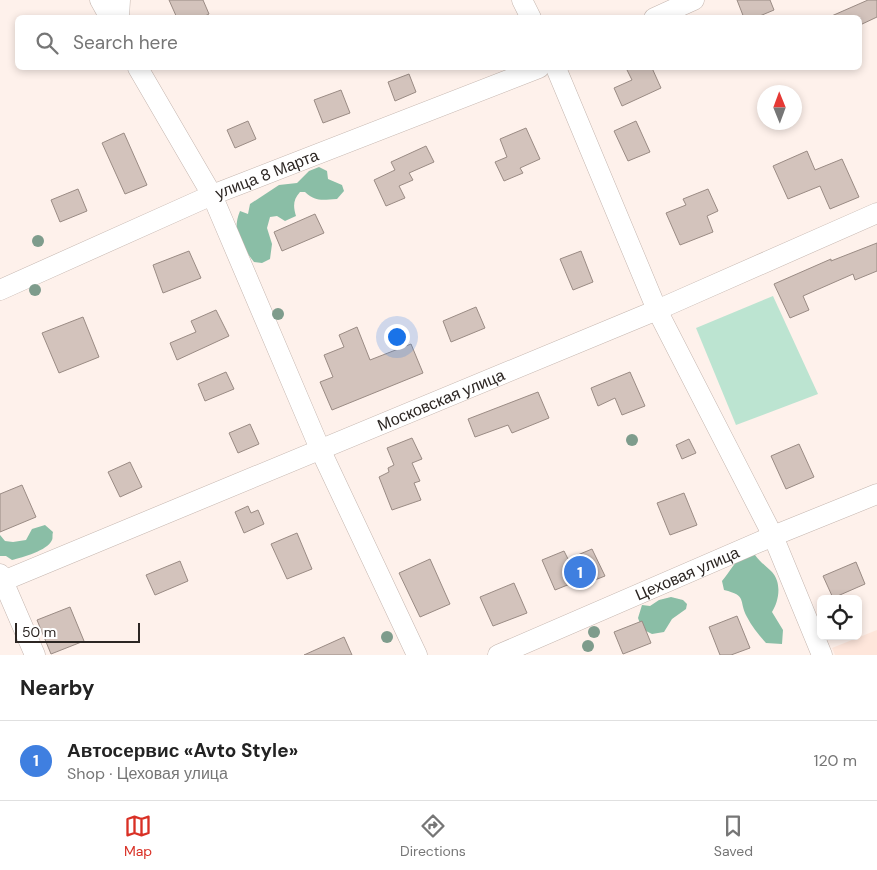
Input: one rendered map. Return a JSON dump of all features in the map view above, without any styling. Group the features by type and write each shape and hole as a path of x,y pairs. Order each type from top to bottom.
{"street":[{"path":"100,0 108,15"},
{"path":"119,15 120,0"},
{"path":"522,0 530,15"},
{"path":"661,15 694,0"},
{"path":"139,70 212,195 320,449 417,655"},
{"name":"улица 8 Марта","path":"0,290 212,195 534,70"},
{"path":"557,70 658,310 773,536 822,655"},
{"name":"Московская улица","path":"2,577 658,310 877,213"},
{"name":"Цеховая улица","path":"498,655 773,536 877,494"},
{"path":"2,577 35,655"}],"shaded area":[{"path":"877,630 877,655 835,655 832,648 852,640 862,640 862,636"}],"green space":[{"path":"319,167 327,171 328,179 342,185 344,191 337,199 323,200 316,199 305,192 300,192 294,203 296,216 285,221 277,216 270,217 267,228 272,244 270,259 262,263 254,262 241,244 237,232 237,219 240,211 248,214 250,204 279,185 297,183 309,171"},
{"path":"773,296 818,394 736,425 696,328"},
{"path":"45,525 53,532 52,540 45,547 34,553 12,560 6,556 0,556 0,535 5,541 26,540 32,529"},
{"path":"745,555 755,555 775,576 778,597 772,612 783,630 782,644 766,643 749,621 741,599 736,594 724,590 722,581 735,563"},
{"path":"671,597 683,600 687,604 686,609 672,619 664,632 652,634 642,629 638,618 642,605 650,606 659,600"}],"building":[{"path":"169,0 203,0 209,14 207,15 176,15"},
{"path":"737,0 770,0 774,10 762,15 743,15"},
{"path":"868,0 877,0 877,17 862,24 862,15 834,15"},
{"path":"627,70 653,70 661,88 622,106 614,88 632,80"},
{"path":"409,74 416,92 395,101 388,82"},
{"path":"341,90 350,113 323,123 314,100"},
{"path":"248,121 256,139 235,148 227,130"},
{"path":"636,121 650,152 628,161 614,131"},
{"path":"526,128 540,159 520,168 523,173 504,181 495,162 507,157 500,139"},
{"path":"124,133 147,185 125,194 102,143"},
{"path":"426,146 434,162 409,173 413,180 399,186 405,198 386,206 374,180 395,170 391,162"},
{"path":"807,151 815,170 842,159 859,197 830,209 820,186 788,199 773,166"},
{"path":"78,189 87,211 60,222 51,200"},
{"path":"708,189 718,211 707,216 713,232 680,245 666,213 686,205 683,199"},
{"path":"315,214 324,233 282,251 274,232"},
{"path":"877,243 877,271 855,280 853,274 803,296 809,310 790,318 774,284 831,259 831,261"},
{"path":"189,251 201,278 163,293 153,265"},
{"path":"581,251 593,282 573,290 560,259"},
{"path":"476,307 485,328 451,342 443,321"},
{"path":"216,310 229,336 177,360 170,343 196,332 191,321"},
{"path":"83,317 99,357 59,373 42,333"},
{"path":"357,327 370,360 411,344 423,373 332,410 320,382 333,377 324,355 344,347 339,335"},
{"path":"226,372 234,389 205,401 198,384"},
{"path":"630,372 645,406 622,415 615,398 598,406 591,388"},
{"path":"538,392 549,418 512,433 508,425 475,437 468,419"},
{"path":"250,424 259,444 238,453 229,433"},
{"path":"412,438 422,459 412,463 420,481 414,483 421,500 392,510 379,477 389,472 388,468 394,465 387,448"},
{"path":"689,439 696,453 682,459 676,445"},
{"path":"799,444 814,477 786,489 771,456"},
{"path":"130,462 142,487 120,497 108,472"},
{"path":"22,485 36,517 0,532 0,494"},
{"path":"684,493 697,525 670,535 657,503"},
{"path":"248,506 251,513 258,510 264,524 244,533 235,512"},
{"path":"297,533 312,569 287,579 271,544"},
{"path":"592,549 605,576 577,587 575,582 555,590 542,560 564,551 568,559"},
{"path":"430,559 450,604 420,617 399,573"},
{"path":"180,561 188,581 155,595 146,575"},
{"path":"856,562 865,584 840,595 832,595 823,576"},
{"path":"514,583 527,613 493,626 480,597"},
{"path":"70,607 84,641 51,654 37,620"},
{"path":"737,616 750,648 731,655 720,655 709,627"},
{"path":"642,621 651,643 623,654 614,632"},
{"path":"344,637 352,655 304,655"}],"place":[{"name":"Автосервис «Avto Style»","path":"580,572"}]}
